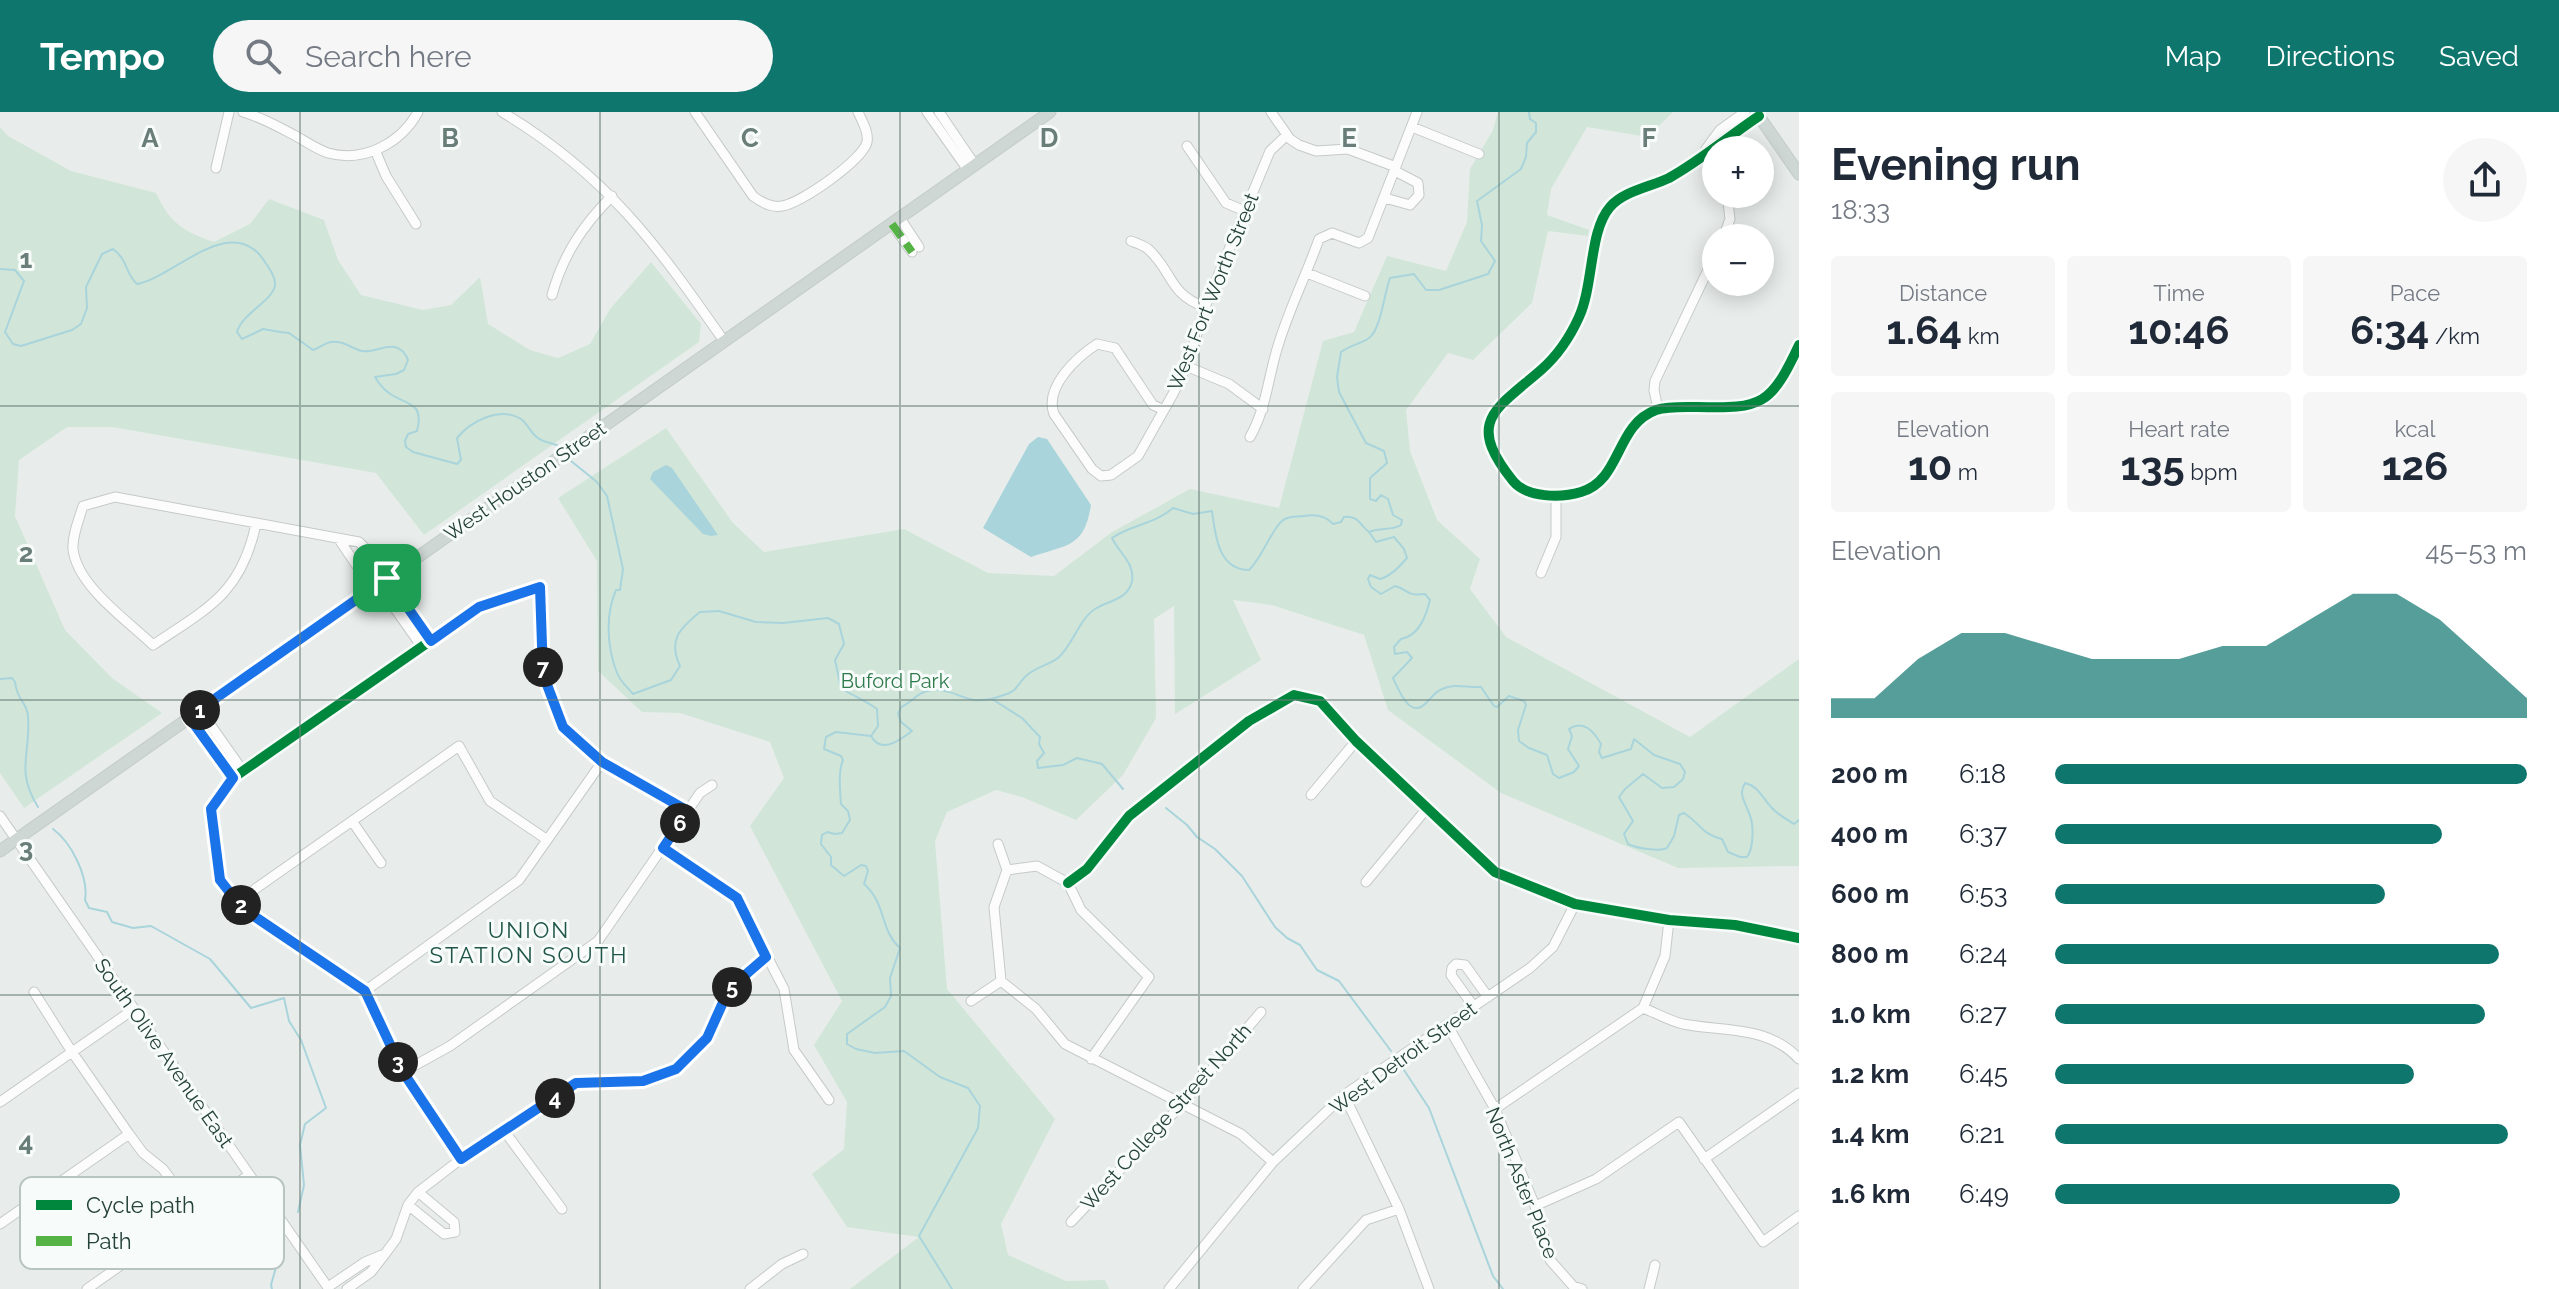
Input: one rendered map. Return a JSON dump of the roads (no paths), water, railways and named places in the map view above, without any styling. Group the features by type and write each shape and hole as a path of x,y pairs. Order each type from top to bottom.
{"main road":[{"name":"West Houston Street","path":"0,851 1050,112"},
{"path":"1757,114 1799,174"}],"street":[{"path":"216,168 229,112"},
{"path":"243,112 261,117 329,153 350,155 375,150 402,134 418,112"},
{"path":"502,112 553,146 612,196 672,266 724,341"},
{"path":"695,112 753,196 763,204 774,207 791,204 860,155 867,143 861,113"},
{"path":"927,112 972,168"},
{"path":"939,112 972,168"},
{"path":"1271,112 1287,135 1299,145 1324,151 1348,149 1414,179 1420,187 1419,195 1410,205 1385,198"},
{"path":"1250,437 1261,419 1276,350 1319,239 1332,233 1359,243 1368,238 1417,112"},
{"path":"1716,136 1745,112"},
{"path":"1727,136 1757,114"},
{"path":"1412,127 1479,154"},
{"name":"West Fort Worth Street","path":"1164,410 1153,405 1115,348 1097,344 1078,356 1051,394 1050,403 1054,414 1092,469 1101,476 1111,475 1138,456 1164,410 1186,366 1205,307 1270,151 1287,135"},
{"path":"1187,146 1226,203 1245,211"},
{"path":"375,150 386,176 416,224"},
{"path":"1702,155 1669,178 1622,197 1608,209 1597,230 1586,298 1572,331 1555,356 1506,398 1493,415 1488,436 1490,447 1515,483 1524,490 1556,495 1579,493 1597,484 1611,466 1632,426 1658,409 1738,408 1758,402 1781,383 1799,345"},
{"path":"552,295 575,238 612,196"},
{"path":"896,221 916,250"},
{"path":"1131,241 1147,248 1180,294 1192,303 1205,307"},
{"path":"1307,273 1365,296"},
{"path":"1658,409 1655,381 1702,282"},
{"path":"1186,366 1229,384 1263,409"},
{"path":"1541,573 1556,537 1556,495"},
{"path":"256,524 250,551 233,584 213,605 153,645 89,585 76,564 73,545 83,506 115,497 359,542 431,641"},
{"path":"338,538 361,572 391,603 422,647"},
{"path":"461,1159 403,1072 365,991 242,908 220,880 211,809 233,778 479,607 540,587 543,674 563,727 602,762 688,811"},
{"path":"1068,883 1087,869 1129,816 1249,721 1294,695 1320,701 1356,741 1495,872 1575,904 1669,920 1735,925 1799,938"},
{"path":"194,714 243,771"},
{"path":"194,714 233,778"},
{"path":"1311,795 1356,741"},
{"path":"242,908 255,889 459,746 490,801 546,839"},
{"path":"365,991 519,880 602,762"},
{"path":"403,1072 450,1046 598,941 700,793 712,785"},
{"path":"1366,882 1428,807"},
{"name":"South Olive Avenue East","path":"0,816 249,1175"},
{"path":"352,821 381,863"},
{"path":"998,844 1007,870 994,907 1001,981 1036,1009 1065,1044 1241,1134 1273,1162"},
{"path":"663,848 737,898 784,989 794,1050 829,1100"},
{"path":"1007,870 1037,866 1068,883 1081,910 1149,977 1091,1059"},
{"name":"West Detroit Street","path":"1169,1289 1273,1162 1344,1095 1530,968 1553,947 1575,904"},
{"path":"1495,1109 1643,1008 1665,956 1669,920"},
{"path":"347,1289 371,1272 396,1239 408,1205 418,1192 461,1159 576,1083 643,1081 676,1069 707,1038 729,989 766,957"},
{"path":"1474,1007 1451,975 1456,964 1465,965 1488,997"},
{"path":"971,1001 1001,981"},
{"path":"34,992 129,1134 143,1153 169,1177"},
{"path":"1643,1008 1681,1023 1756,1032 1785,1046 1799,1059"},
{"path":"0,1102 134,1009"},
{"name":"West College Street North","path":"1071,1222 1183,1103 1261,1012"},
{"name":"North Aster Place","path":"1448,1026 1495,1109 1535,1206 1550,1260 1573,1286 1582,1289"},
{"path":"1704,1159 1799,1093"},
{"path":"1344,1095 1399,1209 1429,1289"},
{"path":"1535,1206 1596,1179 1679,1122 1763,1242 1799,1216"},
{"path":"505,1132 562,1209"},
{"path":"67,1177 129,1134"},
{"path":"408,1205 444,1234 455,1232 454,1222 418,1192"},
{"path":"1303,1289 1366,1220 1399,1209"},
{"path":"0,1224 20,1210"},
{"name":"South Olive Avenue East","path":"284,1225 328,1288"},
{"path":"328,1288 365,1262 385,1254"},
{"path":"750,1289 782,1264 803,1254"},
{"path":"1649,1289 1655,1265"},
{"path":"87,1289 115,1269"}],"water":[{"path":"1038,437 1047,439 1091,505 1079,537 1064,546 1031,557 983,528 1029,444"},
{"path":"666,465 672,468 718,535 703,534 650,479 653,472"}],"waterway":[{"path":"571,461 597,482 607,496 623,569 620,590 616,590 610,610 609,642 618,676 633,694 671,680 680,666 675,649 678,636 700,612 719,611 756,622 783,623 828,618 839,624 844,644 835,660 841,688 877,709 878,726 871,736 880,744 890,744 912,731 901,722 898,714 901,707 920,694 941,690 974,700 997,697 1012,691 1030,673 1058,658 1089,613 1122,596 1130,587 1131,569 1112,538 1173,508 1193,514 1212,511 1217,540 1224,557 1231,564 1249,570 1277,527 1287,518 1317,516 1333,524 1349,517 1356,519 1369,532 1401,525 1402,520 1393,515 1388,499 1381,495 1376,501 1370,499 1370,478 1387,463 1384,451 1366,443 1339,392 1337,377 1341,352 1366,340 1373,333 1390,278 1414,274 1426,290 1439,290 1488,274 1495,261 1481,241 1482,225 1477,201 1521,169 1527,143 1536,132 1536,123 1530,119 1529,112"},
{"path":"0,269 15,270 24,281 5,332 13,344 21,346 72,330 81,324 87,308 86,287 102,254 113,249 137,284 220,244 236,243 252,248 272,273 275,285 269,296 240,325 237,332 242,339 263,329 289,333 313,350 335,342 362,351 391,347 400,349 408,360 404,370 375,377 387,391 416,409 419,421 417,431 408,434 405,441 406,447 413,452 457,464 461,460 457,438 478,421 504,414 521,419 536,436 557,445"},
{"path":"1369,532 1376,542 1394,537 1407,558 1384,578 1370,575 1371,587 1381,594 1395,586 1410,593 1425,594 1430,600 1417,630 1394,647 1395,654 1407,652 1412,658 1393,678 1410,706 1421,707 1440,690 1456,686 1481,687 1497,707 1509,696 1524,701 1526,705 1518,730 1519,741 1547,755 1553,774 1559,778 1574,772 1579,766 1568,749 1572,736 1569,729 1579,725 1592,731 1601,744 1599,752 1602,758 1631,749 1634,739 1654,755 1680,764 1685,772 1683,779 1674,787 1662,788 1643,774 1619,797 1633,821 1624,834 1628,844 1636,847 1653,850 1667,848 1674,836 1679,815 1684,813 1705,831 1722,839 1728,852 1747,857 1752,829 1742,794 1745,783 1757,789 1782,816 1794,824 1799,820"},
{"path":"0,679 12,678 27,711 27,783 38,807"},
{"path":"992,699 1022,718 1040,737 1039,744 1044,753 1037,761 1038,768 1063,765 1077,758 1102,764 1123,789"},
{"path":"871,736 836,732 826,737 824,749 841,756 843,760 841,804 848,811 850,820 842,833 827,832 822,835 821,844 831,857 831,865 844,876 861,865 866,866 868,871 864,884 876,900 893,941 900,948 890,978 891,996 885,1007 847,1034 847,1044 875,1053 904,1051 940,1077 968,1088 980,1106 978,1128 919,1236 952,1289"},
{"path":"1166,808 1242,876 1275,927 1300,945 1317,970 1339,981 1391,1051"},
{"path":"53,829 66,842 77,861 89,908 107,912 112,922 133,928 151,926 210,959 251,1008 284,998 289,1021 301,1040 326,1108 305,1124 300,1145 304,1185 298,1212"},
{"path":"1402,1067 1429,1108 1493,1276 1503,1289"},
{"path":"272,1289 275,1269"}],"district":[{"name":"UNION STATION SOUTH","path":"529,942"}],"park label":[{"name":"Buford Park","path":"895,681"}]}
